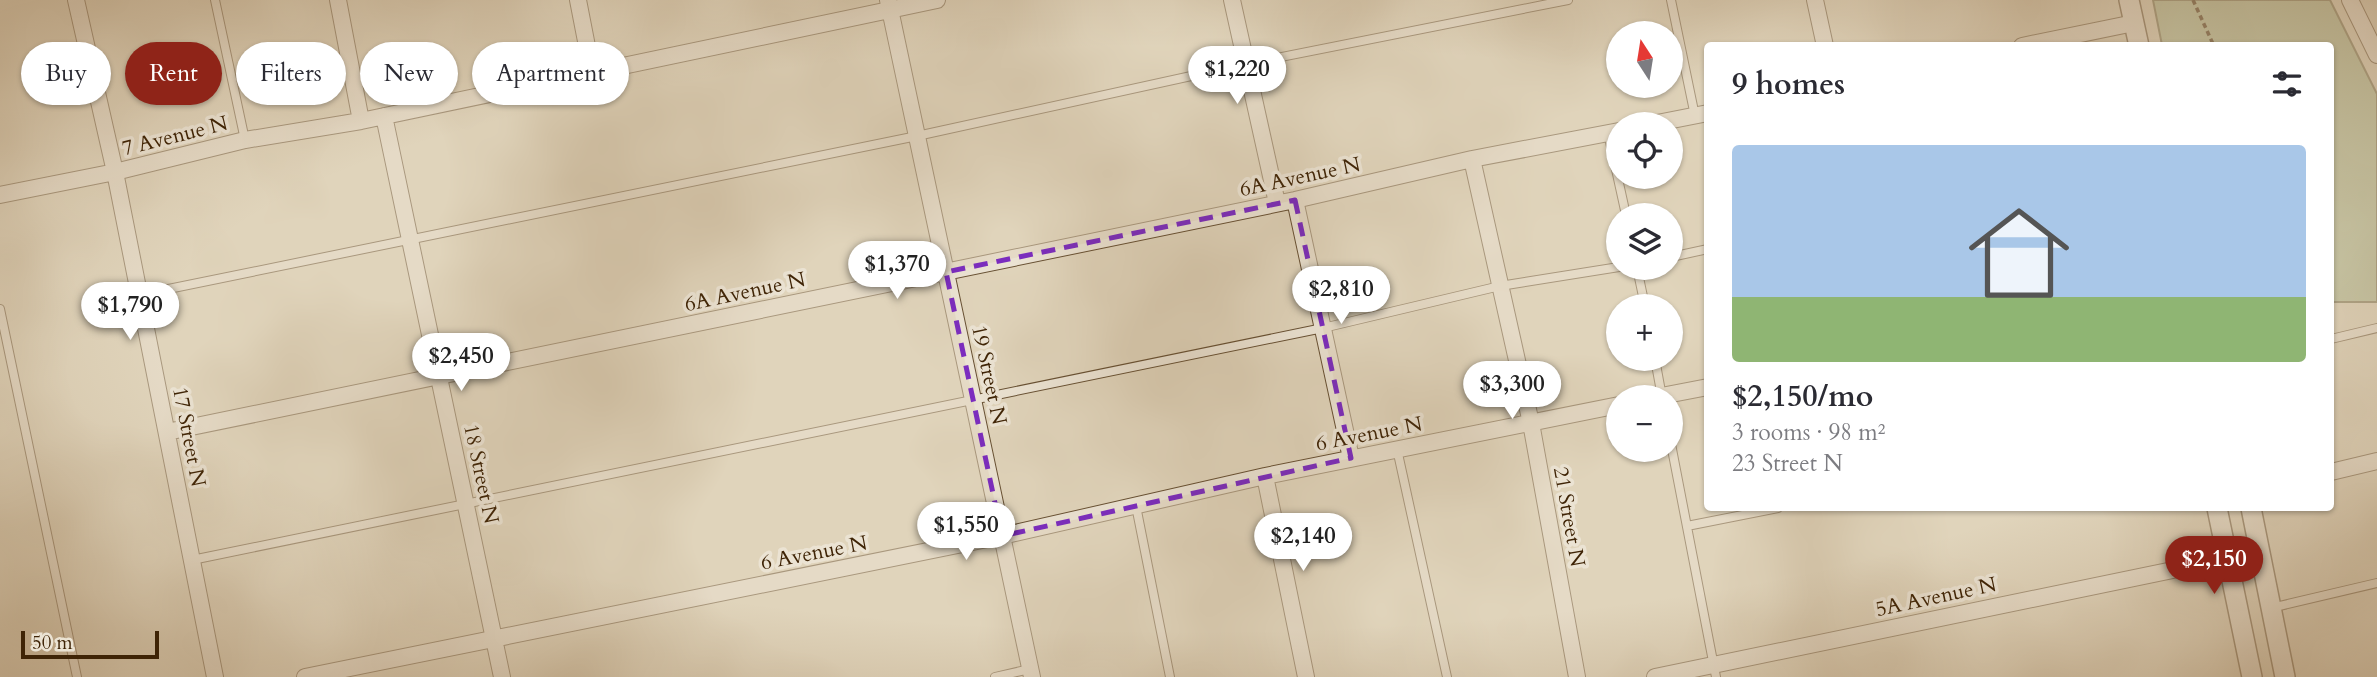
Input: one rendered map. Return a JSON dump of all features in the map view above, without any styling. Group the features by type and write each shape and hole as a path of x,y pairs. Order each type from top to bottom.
{"street":[{"name":"17 Street N","path":"76,0 115,172 215,677"},
{"path":"338,0 361,121"},
{"path":"578,0 586,42"},
{"name":"7 Avenue N","path":"629,64 889,5 937,0"},
{"path":"1232,0 1277,204"},
{"path":"1815,0 1824,42"},
{"path":"2129,0 2138,42"},
{"path":"2350,0 2377,55"},
{"name":"19 Street N","path":"889,5 1031,673"},
{"path":"2041,42 2134,23"},
{"name":"7 Avenue N","path":"0,195 115,172 245,140 361,121 472,97"},
{"path":"1683,118 1701,114"},
{"name":"18 Street N","path":"384,116 502,677"},
{"name":"6A Avenue N","path":"167,432 1277,204 1472,159 1606,133"},
{"name":"21 Street N","path":"1472,159 1531,423 1577,677"},
{"path":"1296,200 1351,458"},
{"path":"1683,392 1704,388"},
{"name":"6 Avenue N","path":"305,677 1002,536 1265,476 1606,408"},
{"path":"2334,471 2377,461"},
{"path":"1265,476 1306,677"},
{"path":"2218,511 2252,677"},
{"path":"2251,511 2284,677"},
{"name":"5A Avenue N","path":"1656,677 1714,671 2226,559"}],"lane":[{"path":"215,0 245,140"},
{"path":"139,295 917,136 1246,64 1568,0"},
{"path":"1671,0 1701,114"},
{"path":"1683,254 1704,250"},
{"path":"192,560 1323,328 1500,286 1606,269"},
{"path":"0,309 77,677"},
{"path":"2334,338 2377,328"},
{"path":"1397,449 1447,677"},
{"path":"1675,462 1714,671"},
{"path":"1136,506 1170,677"},
{"path":"1687,526 1763,511"},
{"path":"2271,608 2377,583"},
{"path":"995,677 1031,673"}],"path":[{"path":"2193,0 2212,42"}],"highlighted area":[{"path":"1295,200 1351,458 1002,536 946,272"}],"green space":[{"path":"2153,0 2330,0 2377,94 2377,302 2334,302 2334,42 2161,42"}]}
